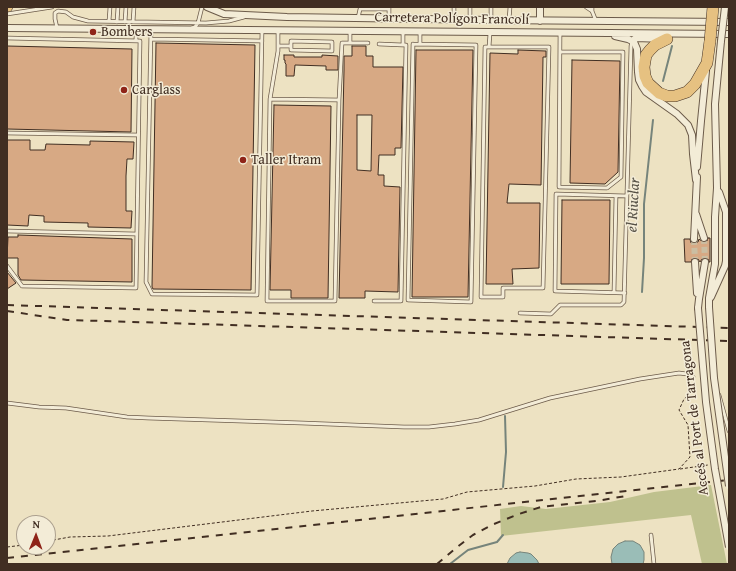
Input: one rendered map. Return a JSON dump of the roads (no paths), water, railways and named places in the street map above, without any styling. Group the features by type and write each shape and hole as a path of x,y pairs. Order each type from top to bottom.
{"highway":[{"name":"Accés al Port de Tarragona","path":"706,64 715,41 713,7"},
{"path":"667,39 655,45 646,55 644,67 645,76 648,83 654,90 667,96 675,96 687,92 695,84 706,64"}],"street":[{"name":"Carretera Polígon Francolí","path":"207,7 224,14 249,15 454,20 729,22"},
{"path":"540,7 540,21"},
{"name":"Accés al Port de Tarragona","path":"725,7 715,41 717,188 715,217 715,264 709,298 709,307 714,378 729,486"},
{"name":"Carretera Polígon Francolí","path":"7,28 729,34"},
{"path":"602,33 628,39 634,42 637,49 638,72 642,86 646,92 677,114 688,125 692,135 696,180"},
{"path":"632,41 636,38 667,39 693,34"},
{"name":"Accés al Port de Tarragona","path":"694,239 696,180 706,64"},
{"name":"Accés al Port de Tarragona","path":"709,307 710,299 726,261 726,212 717,188"},
{"name":"Accés al Port de Tarragona","path":"695,208 704,238"},
{"name":"Accés al Port de Tarragona","path":"694,262 706,402 715,469 729,547"},
{"name":"Accés al Port de Tarragona","path":"698,308 704,262"}],"lane":[{"path":"7,14 52,7"},
{"path":"66,12 67,7"},
{"path":"109,22 110,7"},
{"path":"117,22 118,7"},
{"path":"125,22 126,7"},
{"path":"133,22 134,7"},
{"path":"182,29 195,27 198,23 202,7"},
{"path":"454,7 454,20"},
{"path":"470,7 470,20"},
{"path":"491,7 491,20"},
{"path":"509,20 510,7"},
{"path":"586,7 591,8 596,21"},
{"path":"358,18 360,8 389,8 389,18"},
{"path":"57,28 55,13 58,11 66,12 73,17 88,21 109,22 198,23 229,21 249,15"},
{"path":"136,28 136,41"},
{"path":"151,29 146,282 152,294 257,296 262,30"},
{"path":"278,30 278,51 270,99 267,301 335,302 339,100 342,43 368,43"},
{"path":"350,31 350,43"},
{"path":"403,31 403,45"},
{"path":"420,31 420,44"},
{"path":"489,47 490,32"},
{"path":"560,33 559,186 607,188 621,177 623,52 560,52"},
{"path":"7,38 140,41 136,288 22,286 7,266"},
{"path":"151,39 262,41"},
{"path":"291,41 332,42 332,51 291,50 291,46 291,41"},
{"path":"520,313 551,314 560,305 621,305 624,302 632,41"},
{"path":"374,301 401,301 406,45 379,44"},
{"path":"413,44 420,44 476,45 471,302 408,300 413,44"},
{"path":"278,46 291,46"},
{"path":"485,47 489,47 549,47 543,288 502,288 502,297 481,297 485,47"},
{"path":"270,99 339,100"},
{"path":"7,133 138,135"},
{"path":"625,293 555,291 556,194 627,196"},
{"path":"614,292 616,196"},
{"path":"7,231 136,234"},
{"path":"7,403 39,407 66,408 148,418 404,428 429,427 479,420 550,398 640,379 679,373 687,374 693,377"},
{"path":"714,378 729,431"},
{"path":"651,535 654,564"}],"water":[{"path":"625,541 633,541 640,545 644,552 643,564 612,564 611,557 613,549 618,544"},
{"path":"520,552 531,554 539,564 507,564 510,558 516,553"}],"waterway":[{"name":"el Riuclar","path":"663,81 672,46"},
{"name":"el Riuclar","path":"642,292 644,258 644,204 653,120"},
{"name":"el Riuclar","path":"503,487 506,452 505,416"},
{"name":"el Riuclar","path":"450,564 468,550 497,542 503,535"}],"tunnel":[{"path":"704,238 705,262"},
{"path":"694,239 695,262"}],"railway":[{"path":"7,305 729,328"},
{"path":"7,311 67,320 729,341"},
{"path":"7,558 729,480"},
{"path":"437,564 473,535 494,524 519,514 541,507 626,496"}],"place":[{"name":"Bombers","path":"93,32"},
{"name":"Carglass","path":"124,90"},
{"name":"Taller Itram","path":"243,160"}]}
